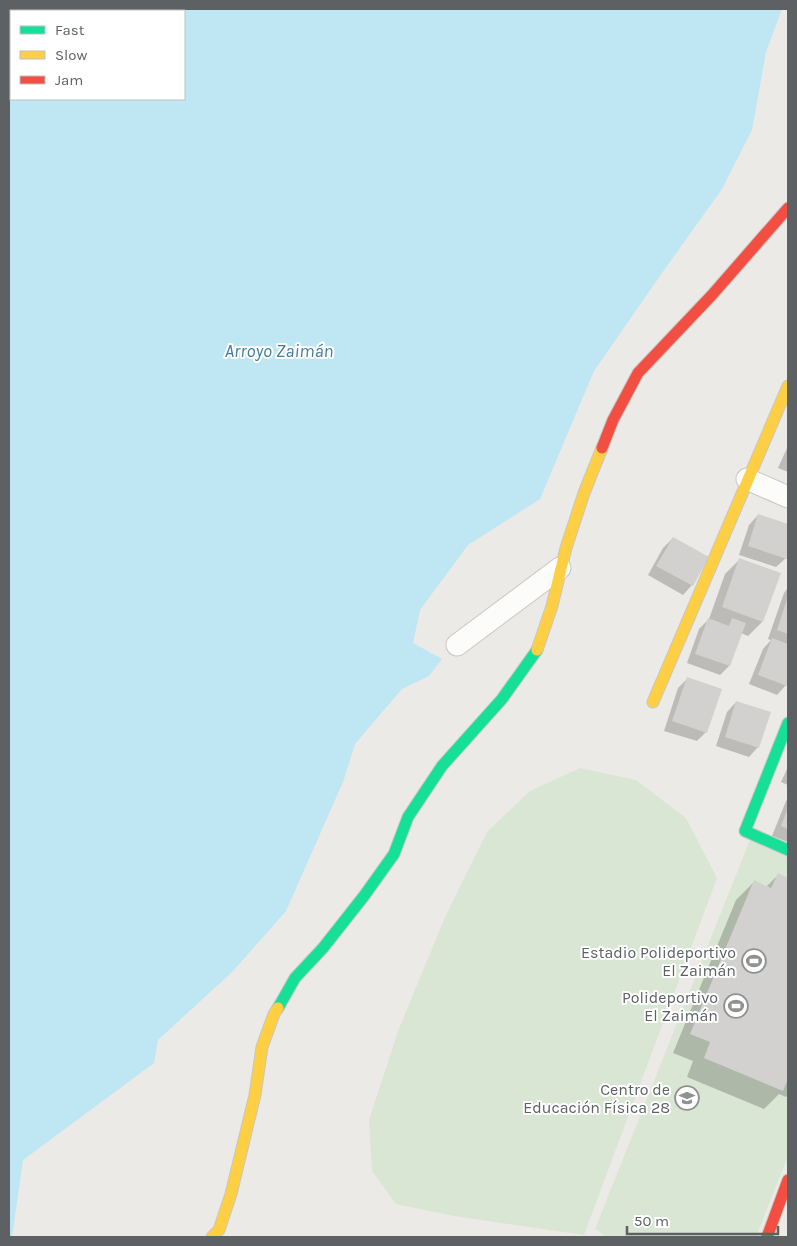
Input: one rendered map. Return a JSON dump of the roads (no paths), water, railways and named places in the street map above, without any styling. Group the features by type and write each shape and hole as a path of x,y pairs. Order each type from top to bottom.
{"street":[{"path":"212,1237 219,1230 230,1194 255,1095 262,1047 274,1014 295,978 335,933 394,854 408,817 442,766 502,699 537,651 552,606 560,568 584,493 613,420 638,373 712,296 744,256 788,208"},
{"path":"653,702 788,386"},
{"path":"747,479 788,497"},
{"path":"457,645 560,568"},
{"path":"788,723 745,831 788,850"},
{"path":"766,1237 788,1180"}],"water":[{"name":"Arroyo Zaimán","path":"9,9 782,9 766,52 752,130 722,189 594,371 540,499 468,545 420,610 413,643 442,659 429,676 402,689 355,744 343,782 286,911 232,972 158,1040 154,1063 23,1160 12,1237 9,1237"}],"place":[{"name":"Estadio Polideportivo El Zaimán","path":"754,961"},
{"name":"Polideportivo El Zaimán","path":"736,1006"},
{"name":"Centro de Educación Física 28","path":"687,1098"}]}
